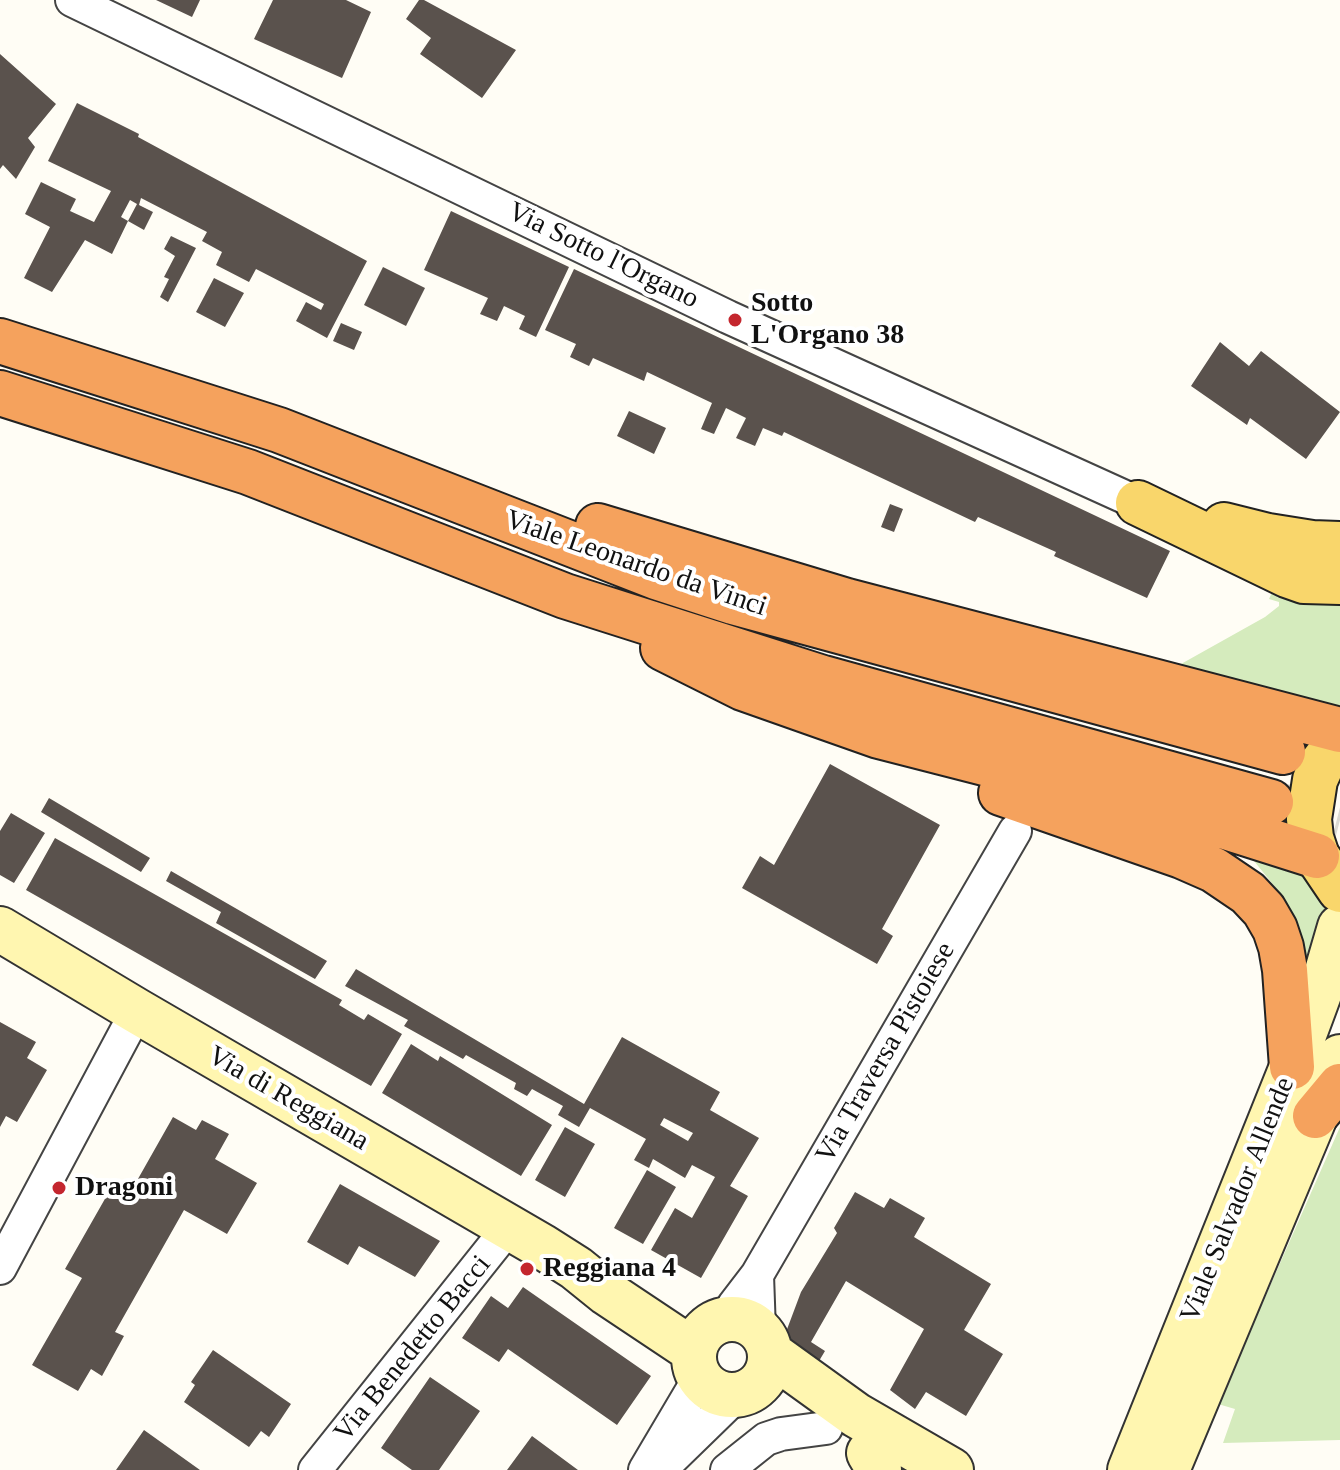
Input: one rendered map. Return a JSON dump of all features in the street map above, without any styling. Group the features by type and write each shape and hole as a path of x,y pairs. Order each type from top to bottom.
{"highway":[{"name":"Viale Leonardo da Vinci","path":"0,341 279,430 656,577 733,602 1283,752"},
{"name":"Viale Leonardo da Vinci","path":"0,393 248,472 565,596 823,678 1271,802"},
{"path":"279,430 847,601 1340,730"},
{"path":"565,596 722,680 879,736 1191,816 1329,873"},
{"path":"879,736 977,784 1214,870 1248,893 1264,910 1281,947 1292,1067"}],"main road":[{"path":"1138,503 1268,536 1340,544"},
{"path":"1138,503 1287,575 1304,581 1340,582"},
{"path":"1329,873 1311,838 1310,799 1323,762 1340,740"}],"street":[{"name":"Via Sotto l'Organo","path":"72,0 728,317 1138,503"},
{"name":"Via Traversa Pistoiese","path":"660,1470 733,1353 734,1305 757,1275 1015,831"},
{"name":"Viale Salvador Allende","path":"1130,1470 1292,1067 1340,927"},
{"name":"Via di Reggiana","path":"0,929 576,1268 733,1353 841,1405 951,1470"},
{"path":"0,1268 137,1011"},
{"name":"Viale Salvador Allende","path":"1167,1470 1328,1101 1340,1057"},
{"name":"Via Benedetto Bacci","path":"315,1470 509,1227"},
{"name":"Via Traversa Pistoiese","path":"645,1470 733,1353"},
{"name":"Via di Reggiana","path":"733,1353 826,1428 874,1462 912,1470"},
{"path":"727,1470 766,1439 826,1428"}],"green space":[{"path":"1273,590 1340,599 1340,705 1325,707 1134,667 1139,654 1181,664 1279,606 1279,602 1269,599"},
{"path":"1260,854 1301,872 1326,905 1327,914 1310,981 1284,898 1254,861"},
{"path":"1340,1127 1340,1440 1223,1443 1235,1409 1218,1404"}],"building":[{"path":"156,0 200,0 192,17"},
{"path":"273,0 346,0 371,12 342,78 254,39"},
{"path":"419,0 516,50 482,98 420,54 431,38 406,19"},
{"path":"0,54 56,104 28,138 35,147 16,179 3,165 0,169"},
{"path":"77,103 139,134 138,137 367,261 327,338 296,321 306,302 321,310 324,304 256,269 249,282 216,265 222,252 202,241 207,232 141,198 139,205 153,212 144,230 128,221 112,254 85,240 52,292 24,278 50,227 25,214 41,182 76,199 70,211 94,222 111,191 48,161","holes":["130,200 137,204 128,221 121,217"]},
{"path":"451,211 569,267 536,337 519,329 525,316 504,306 497,321 480,314 488,298 424,270"},
{"path":"171,236 196,248 168,302 160,297 169,279 164,277 175,256 164,249"},
{"path":"383,267 425,288 406,326 364,305"},
{"path":"574,269 1170,551 1147,598 1054,556 1056,552 978,517 975,522 784,432 782,436 763,428 755,446 736,438 746,418 726,408 714,434 701,429 712,403 647,372 644,381 593,358 589,366 570,357 576,344 545,330"},
{"path":"214,278 244,293 225,327 196,312"},
{"path":"341,323 362,332 354,350 333,341"},
{"path":"1220,342 1249,366 1261,351 1340,412 1306,459 1250,418 1247,425 1191,386"},
{"path":"629,411 666,428 654,454 617,436"},
{"path":"890,504 903,509 894,532 881,527"},
{"path":"830,764 940,825 882,929 893,936 877,964 742,888 760,856 774,865"},
{"path":"49,798 150,858 141,872 41,812"},
{"path":"11,813 45,833 14,883 0,875 0,831"},
{"path":"55,838 342,1000 339,1005 364,1020 368,1014 402,1034 371,1086 26,890"},
{"path":"171,871 327,961 315,979 216,923 221,912 166,881"},
{"path":"356,969 584,1104 622,1037 720,1092 710,1110 759,1138 730,1186 748,1196 701,1278 651,1250 675,1208 692,1218 715,1177 692,1165 685,1178 653,1159 649,1168 634,1160 646,1139 590,1108 579,1127 558,1115 563,1106 532,1089 527,1096 514,1089 516,1083 466,1055 463,1059 404,1026 408,1020 345,986","holes":["664,1118 693,1133 688,1141 660,1125"]},
{"path":"0,1022 36,1042 27,1058 47,1070 17,1122 6,1116 0,1127"},
{"path":"411,1044 438,1061 440,1056 552,1125 521,1176 382,1093"},
{"path":"173,1117 196,1130 202,1120 229,1134 215,1159 257,1183 227,1234 184,1210 115,1332 124,1336 102,1376 91,1369 78,1391 32,1365 82,1278 65,1269 114,1183 130,1193"},
{"path":"565,1127 595,1144 565,1197 535,1180"},
{"path":"647,1170 676,1187 643,1244 614,1228"},
{"path":"340,1184 440,1241 415,1277 359,1246 348,1265 307,1242"},
{"path":"855,1192 884,1208 890,1198 925,1218 914,1237 991,1284 964,1330 1003,1354 966,1416 926,1392 915,1409 890,1390 924,1329 846,1281 811,1342 825,1351 816,1366 788,1340 786,1332 801,1292 837,1233 834,1228"},
{"path":"523,1287 651,1376 617,1425 508,1349 499,1362 462,1338 491,1296 508,1308"},
{"path":"213,1350 291,1404 269,1437 261,1431 249,1447 184,1402 195,1385 191,1382"},
{"path":"430,1377 480,1411 439,1470 412,1470 381,1448"},
{"path":"144,1430 200,1470 116,1470"},
{"path":"532,1436 578,1470 507,1470"}],"tunnel":[{"path":"1273,803 1340,820"}],"place":[{"name":"Sotto L'Organo 38","path":"735,320"},
{"name":"Dragoni","path":"59,1188"},
{"name":"Reggiana 4","path":"527,1269"}]}
